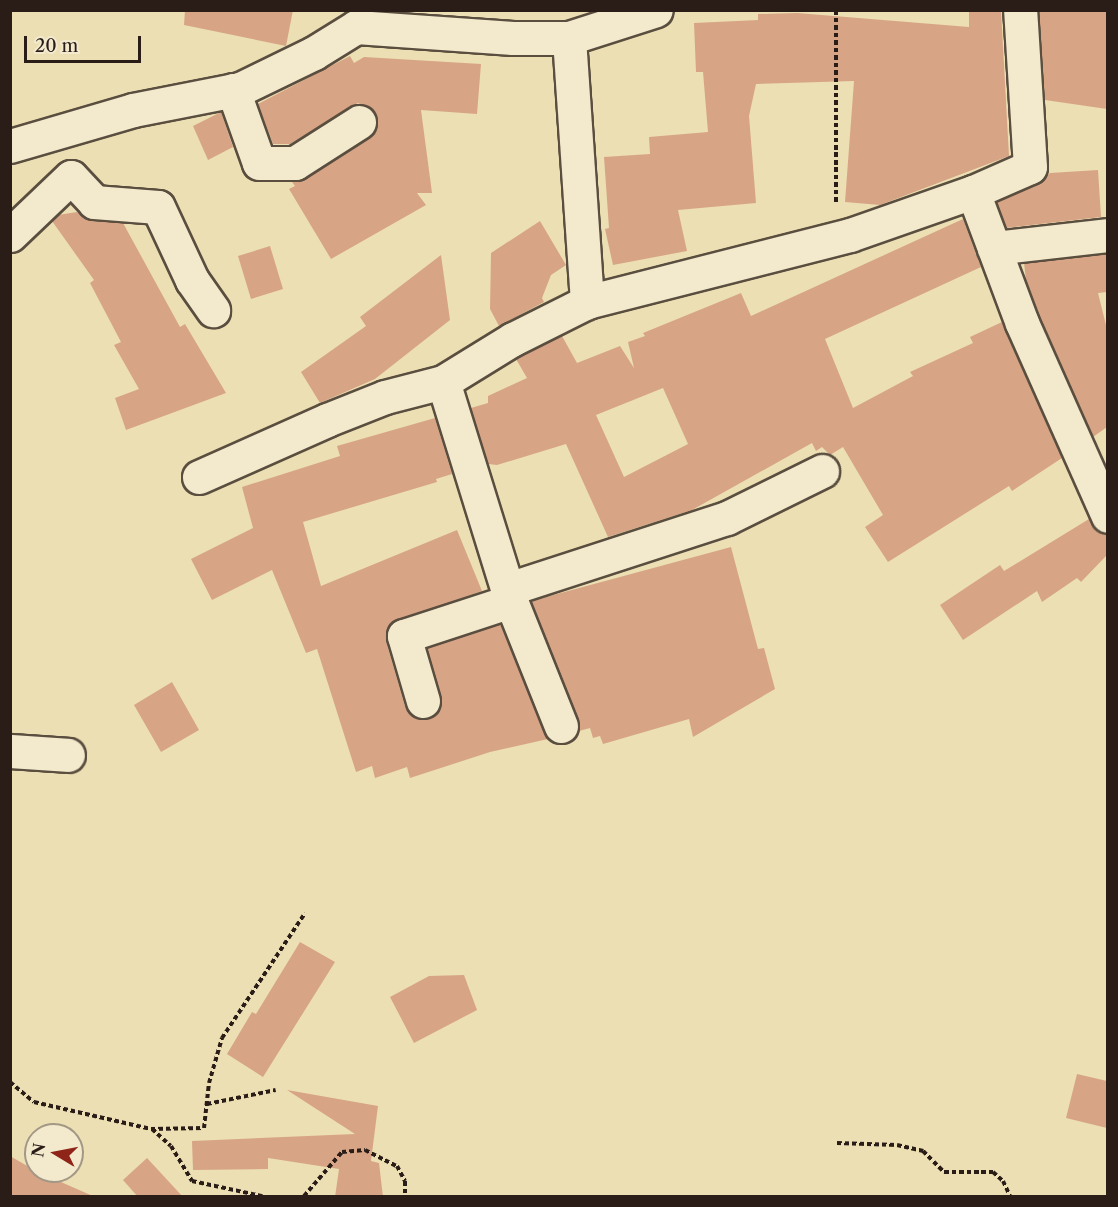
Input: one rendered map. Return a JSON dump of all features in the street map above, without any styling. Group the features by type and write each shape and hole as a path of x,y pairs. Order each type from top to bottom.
{"street":[{"path":"10,146 133,110 233,90 314,53 356,19 569,38 656,10"},
{"path":"199,477 327,420 384,398 443,382 513,339 587,302 836,238 973,192 1030,167 1020,10"},
{"path":"569,38 587,302"},
{"path":"233,90 259,163 295,163 359,122"},
{"path":"10,235 71,177 94,202 158,207 192,280 213,310"},
{"path":"973,192 1022,323 1107,516"},
{"path":"994,248 1107,235"},
{"path":"443,382 510,595 561,726"},
{"path":"423,701 404,636 510,595 726,518 822,471"},
{"path":"10,751 68,755"}],"path":[{"path":"836,10 836,238"},
{"path":"10,1082 34,1102 152,1128 204,1128 222,1038 305,913"},
{"path":"207,1104 276,1090"},
{"path":"152,1128 171,1146 192,1181 262,1197"},
{"path":"837,1143 897,1144 923,1151 944,1172 993,1172 1003,1181 1010,1197"},
{"path":"304,1197 342,1152 365,1150 397,1166 405,1180 405,1197"}],"building":[{"path":"185,10 293,10 286,46 184,25"},
{"path":"1001,10 1009,156 880,205 845,202 854,81 756,84 749,116 756,203 678,210 687,251 613,265 605,229 609,228 604,157 650,154 649,137 708,132 703,72 696,72 694,23 758,20 758,14 797,13 969,27 969,12"},
{"path":"1039,10 1107,10 1107,109 1045,100"},
{"path":"350,56 354,63 364,57 481,64 477,114 421,110 432,193 417,193 426,205 331,259 289,189 295,186 292,182 305,179 370,137 378,122 375,112 358,103 290,144 273,144 258,104"},
{"path":"221,112 233,147 208,160 193,126"},
{"path":"1098,170 1101,217 1006,228 997,202 1038,184 1050,173"},
{"path":"77,212 93,221 123,223 180,327 185,324 226,393 126,430 115,398 139,389 114,345 121,342 90,283 94,280 52,221 58,215"},
{"path":"963,219 981,267 825,339 853,408 913,376 910,372 973,343 970,337 1002,322 1062,458 1012,491 1009,486 888,562 865,527 883,515 843,447 830,455 822,447 816,451 812,443 692,510 608,537 566,444 497,465 488,464 471,408 488,403 488,396 527,378 516,359 522,355 562,336 577,363 620,346 634,368 628,342 645,336 643,333 741,293 751,316","holes":["663,388 688,444 624,477 596,415"]},
{"path":"540,221 566,265 551,275 542,298 544,302 499,326 490,309 491,253"},
{"path":"270,246 283,289 251,299 238,256"},
{"path":"1107,254 1107,292 1098,293 1107,329 1107,427 1093,437 1039,316 1026,280 1024,263"},
{"path":"441,255 450,320 375,379 320,403 301,372 366,326 360,317"},
{"path":"435,418 452,474 436,479 437,482 303,522 321,586 457,530 482,591 390,624 386,641 405,706 419,719 436,714 441,706 427,648 500,624 548,739 490,752 410,778 407,767 375,778 372,766 356,772 317,649 306,653 272,570 212,600 191,559 253,528 242,487 340,456 337,446"},
{"path":"1089,519 1097,531 1107,534 1107,555 1081,582 1077,578 1042,602 1037,591 963,640 940,605 1000,565 1004,571"},
{"path":"731,547 758,649 764,648 775,689 693,737 689,719 603,744 600,736 593,738 590,728 579,731 578,719 531,601"},
{"path":"172,682 199,730 161,752 134,705"},
{"path":"300,942 335,962 263,1077 227,1054 252,1012 256,1014"},
{"path":"464,975 477,1010 414,1043 390,997 429,976"},
{"path":"1077,1074 1107,1081 1107,1128 1066,1118"},
{"path":"287,1090 378,1106 371,1161 379,1163 383,1197 335,1197 339,1169 268,1158 268,1169 193,1170 192,1141 355,1134"},
{"path":"10,1156 24,1164 24,1183 63,1183 95,1197 10,1197"},
{"path":"147,1158 183,1197 138,1197 123,1180"}]}
